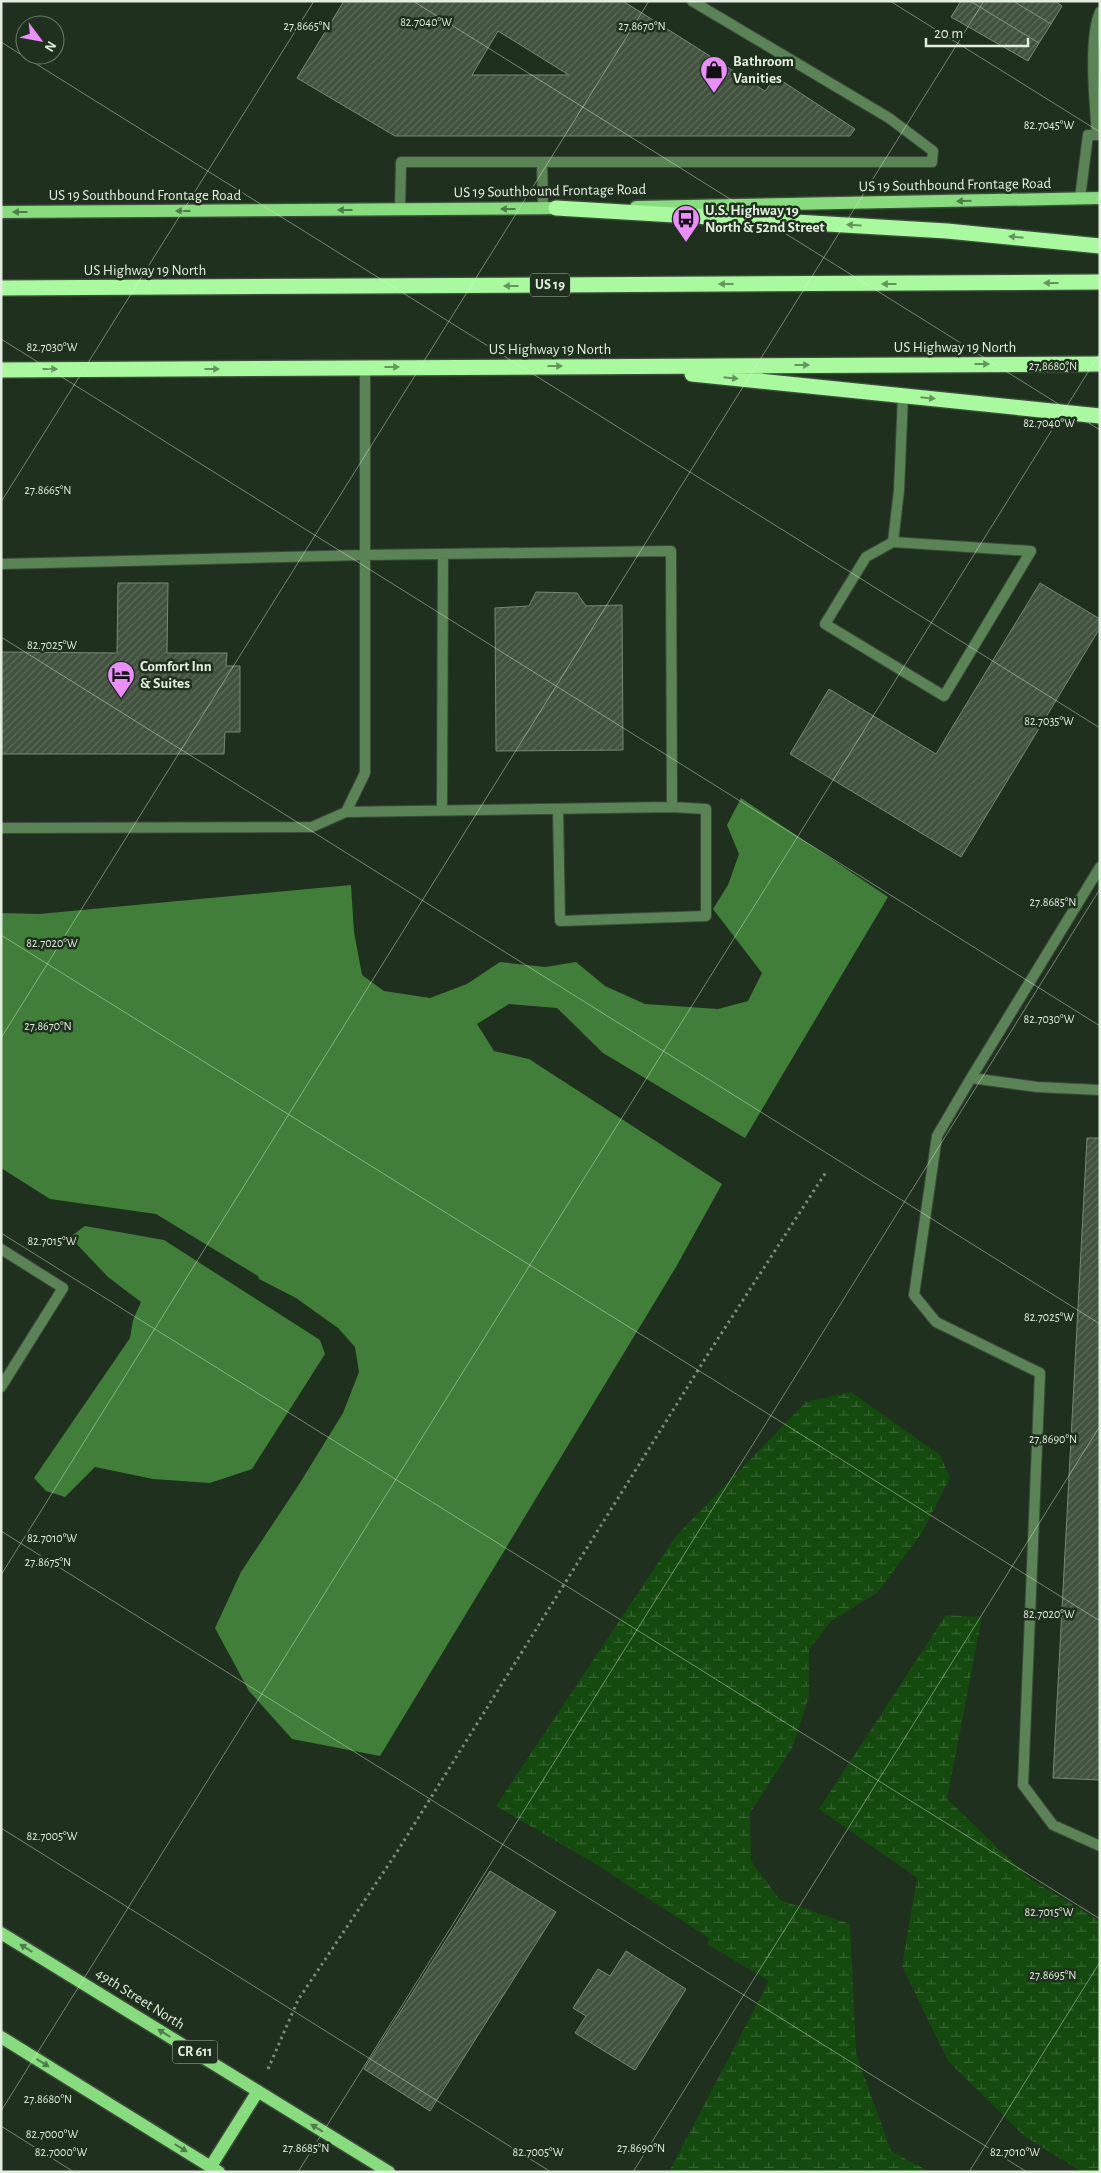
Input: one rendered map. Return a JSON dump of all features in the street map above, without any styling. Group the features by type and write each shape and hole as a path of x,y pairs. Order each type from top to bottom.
{"highway":[{"path":"550,208 947,230 1100,246"},
{"name":"US Highway 19 North","path":"1,288 1100,282"},
{"name":"US Highway 19 North","path":"1,370 1100,364"},
{"path":"613,366 1100,416"}],"main road":[{"name":"US 19 Southbound Frontage Road","path":"1,212 550,208 1100,198"},
{"name":"49th Street North","path":"1,1933 389,2172"},
{"path":"1,2037 212,2170 258,2091"}],"lane":[{"path":"400,209 401,162 932,162 933,151 889,118 692,1"},
{"path":"1080,198 1088,136 1098,135 1094,81 1094,24 1100,12"},
{"path":"542,162 550,208"},
{"path":"346,812 365,773 365,368"},
{"path":"893,542 899,490 903,396"},
{"path":"893,542 1031,550 944,696 825,624 866,557 893,542"},
{"path":"1,564 365,555 671,552 672,807"},
{"path":"442,810 443,554"},
{"path":"1,828 312,827 346,812 672,807 706,809 706,916 560,921 558,809"},
{"path":"1100,867 970,1078 937,1136 914,1295 936,1322 1040,1373 1023,1786 1053,1825 1100,1846"},
{"path":"970,1078 1037,1087 1100,1090"},
{"path":"1,1249 62,1288 1,1387"}],"path":[{"path":"258,2091 298,2000 395,1854 710,1351 826,1172"}],"green space":[{"path":"851,1392 940,1455 950,1478 921,1534 877,1593 831,1621 809,1650 809,1696 792,1748 750,1813 751,1861 780,1900 850,1924 856,2053 891,2151 930,2172 669,2172 769,1981 707,1944 710,1939 594,1863 496,1806 676,1536 806,1402"},
{"path":"946,1615 982,1617 947,1799 1030,1879 1100,1921 1100,2172 1082,2172 1024,2136 948,2061 902,1966 917,1878 819,1809"}],"shaded area":[{"path":"741,798 888,897 745,1138 603,1053 557,1008 509,1004 477,1024 494,1051 529,1059 722,1184 676,1267 380,1756 292,1739 249,1691 215,1628 241,1572 298,1486 343,1413 359,1372 355,1347 338,1328 296,1298 259,1279 258,1276 156,1214 50,1199 1,1168 1,913 39,914 351,885 354,932 362,975 384,991 430,998 467,984 500,962 545,967 576,962 605,986 645,1004 718,1009 748,1001 762,973 713,909 728,885 739,854 727,825"},
{"path":"85,1226 164,1240 320,1340 325,1354 252,1469 210,1483 153,1479 95,1467 65,1497 46,1491 34,1478 130,1338 133,1320 141,1302 108,1277 70,1237"}],"building":[{"path":"344,1 623,1 765,91 776,77 855,129 850,136 395,136 297,78","holes":["498,31 569,75 472,75"]},
{"path":"961,1 970,1 1039,43 1028,61 951,17"},
{"path":"970,1 1013,1 1051,24 1039,43"},
{"path":"1013,1 1055,1 1062,6 1051,24"},
{"name":"Comfort Inn & Suites","path":"118,583 168,583 167,653 227,653 226,666 240,666 240,732 225,732 224,754 1,754 1,652 117,653"},
{"path":"1040,583 1100,619 1100,628 961,857 790,754 829,689 936,754"},
{"path":"536,592 577,593 586,606 622,605 623,750 496,751 495,608 529,606"},
{"path":"1087,1138 1100,1138 1100,1780 1053,1778"},
{"path":"490,1871 556,1912 430,2111 364,2069"},
{"path":"626,1951 686,1989 635,2070 575,2033 586,2016 573,2008 598,1969 610,1976"}],"place":[{"name":"Bathroom Vanities","path":"714,94"},
{"name":"U.S. Highway 19 North & 52nd Street","path":"686,243"},
{"name":"Comfort Inn & Suites","path":"121,699"}]}
